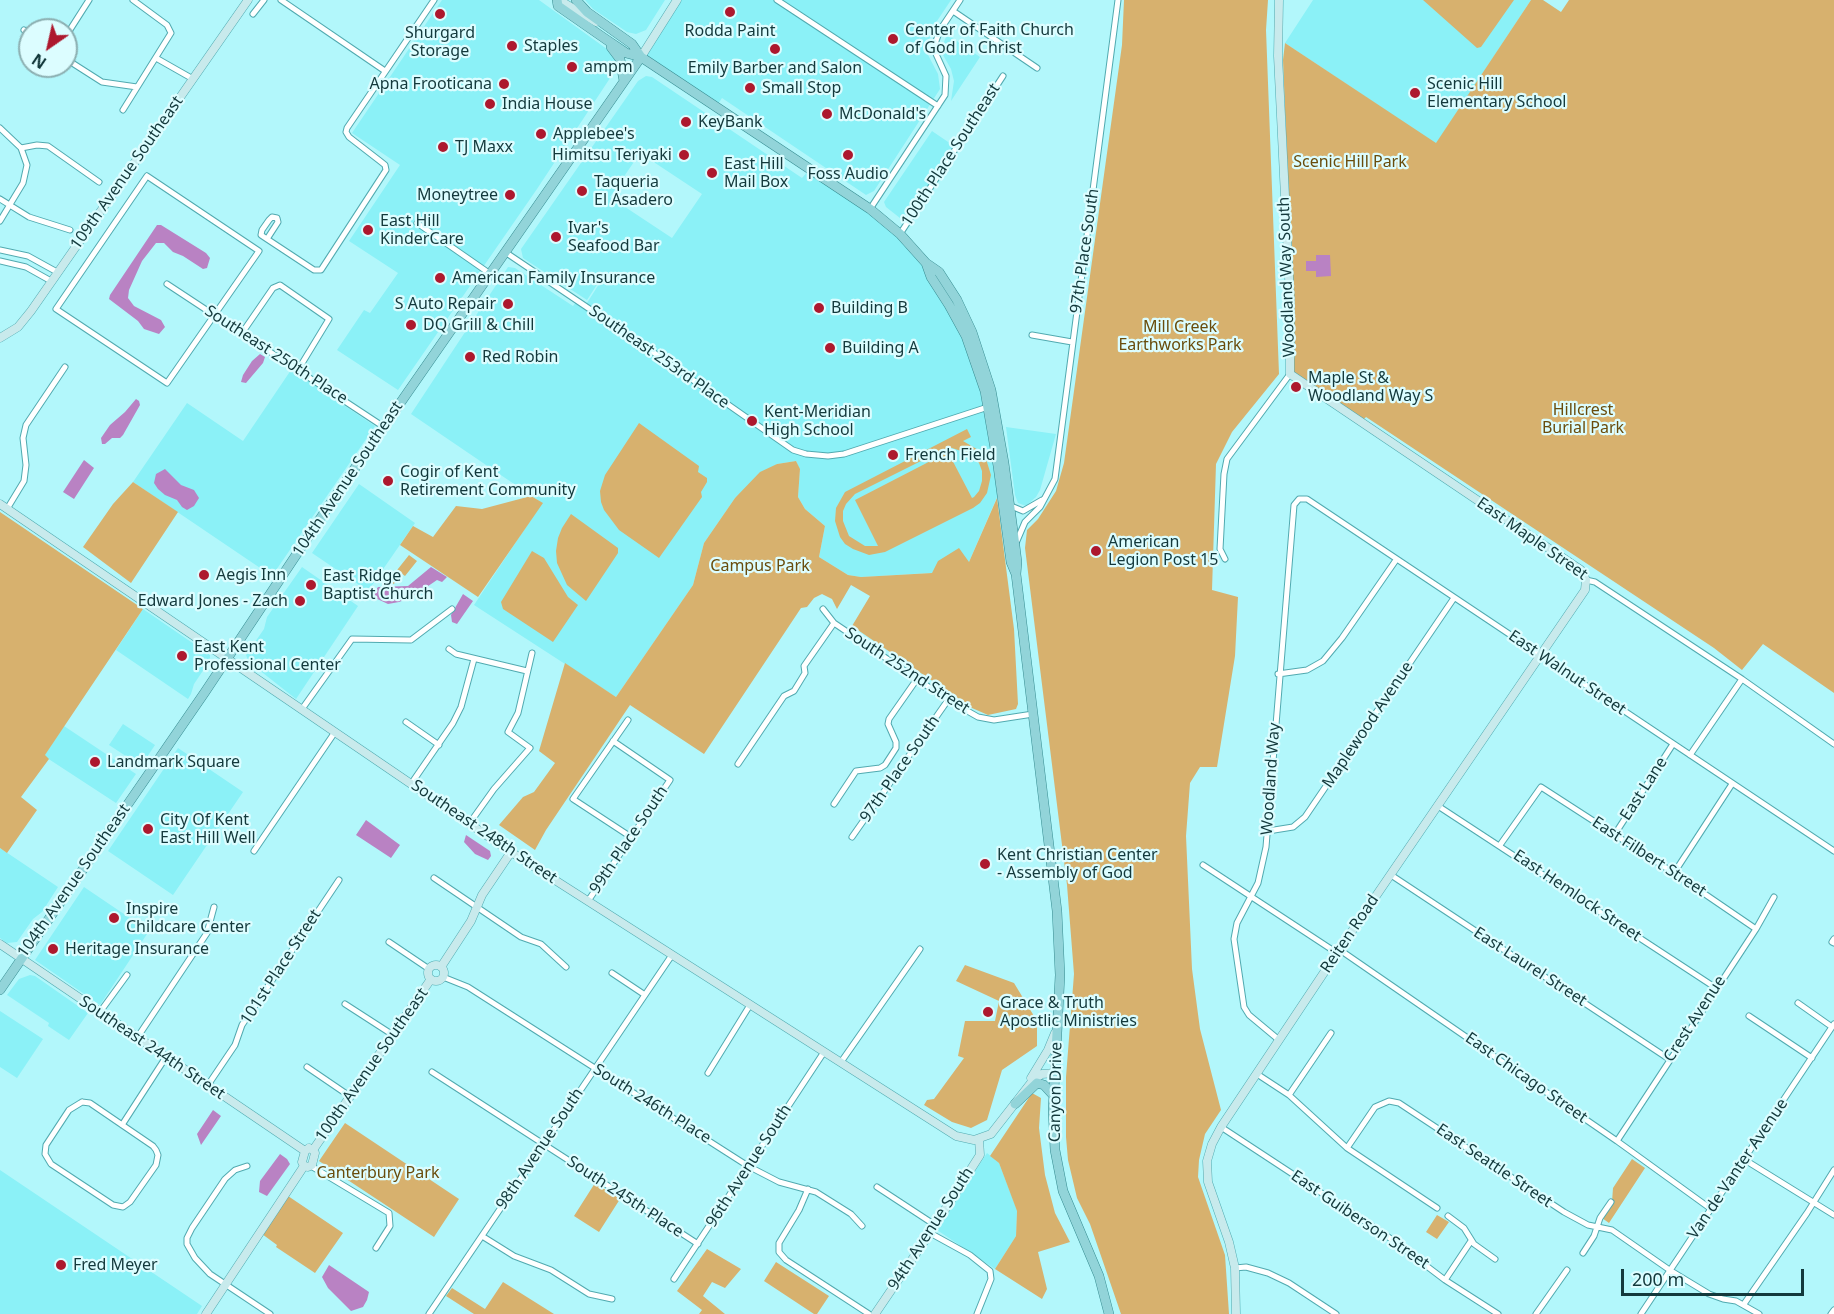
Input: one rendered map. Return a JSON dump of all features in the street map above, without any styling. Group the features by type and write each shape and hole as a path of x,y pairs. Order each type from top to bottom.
{"main road":[{"path":"576,0 587,12 632,44 641,57"},
{"path":"558,2 626,53 641,57 870,209 900,234 926,262 939,272 957,300 984,363 992,406"},
{"path":"604,38 620,59 624,81"},
{"name":"104th Avenue Southeast","path":"0,990 504,251 641,57"},
{"name":"Canyon Drive","path":"992,406 1015,546 1016,574 1057,911 1060,975 1053,1137 1060,1177 1068,1204 1099,1276 1109,1314"},
{"name":"Canyon Drive","path":"992,406 1011,562 1016,574"},
{"path":"1015,1104 1037,1083 1044,1085 1054,1096"}],"street":[{"path":"78,18 89,0"},
{"name":"109th Avenue Southeast","path":"0,338 23,321 248,0"},
{"path":"253,14 264,0"},
{"path":"281,0 385,71"},
{"path":"267,239 314,270 321,270 386,170 385,165 354,142 345,132 434,0"},
{"path":"549,0 558,2 610,29"},
{"name":"104th Avenue Southeast","path":"641,57 677,0"},
{"path":"777,0 938,106"},
{"path":"870,209 945,95 947,85 944,71 936,54 936,41 960,0"},
{"name":"97th Place South","path":"1015,546 1025,522 1040,507 1055,479 1118,0"},
{"name":"Woodland Way South","path":"1279,0 1278,51 1290,297 1290,374"},
{"path":"123,110 170,36 167,26 136,1"},
{"path":"952,11 1037,68"},
{"path":"156,58 193,80"},
{"path":"78,67 102,82 137,87"},
{"name":"100th Place Southeast","path":"900,234 1003,76"},
{"path":"0,128 21,148 25,156 26,172 23,183 0,221"},
{"path":"21,148 37,145 48,146 99,182"},
{"path":"147,176 259,251 215,316 167,383 56,309 147,176"},
{"path":"0,199 29,217 69,230"},
{"path":"417,224 489,273"},
{"path":"0,250 33,258 57,272"},
{"name":"Southeast 253rd Place","path":"504,251 793,450 828,456 844,454 992,406"},
{"path":"0,261 26,267 51,281"},
{"name":"Southeast 250th Place","path":"167,284 384,427"},
{"path":"242,333 276,285 280,285 329,319 298,370"},
{"path":"1032,335 1072,342"},
{"path":"4,506 24,481 26,465 23,438 26,425 65,368"},
{"path":"1225,559 1220,549 1224,474 1227,459 1290,374"},
{"name":"East Maple Street","path":"1290,374 1581,570 1586,580 1595,582 1742,679 1834,744"},
{"path":"1009,504 1023,511 1044,499"},
{"name":"East Walnut Street","path":"1299,499 1307,500 1834,851"},
{"name":"Woodland Way","path":"1279,1040 1249,1015 1244,1007 1235,951 1235,936 1237,923 1260,876 1268,831 1278,674 1294,505 1299,499"},
{"name":"Southeast 248th Street","path":"4,506 511,852 956,1136 968,1140 979,1139"},
{"path":"1278,674 1307,670 1323,661 1342,638 1396,560"},
{"name":"Reiten Road","path":"1236,1314 1235,1268 1229,1242 1208,1182 1206,1170 1209,1151 1221,1127 1338,951 1585,590 1586,580"},
{"name":"Maplewood Avenue","path":"1268,831 1293,827 1305,817 1454,598"},
{"path":"302,709 352,639 411,640 452,609"},
{"name":"South 252nd Street","path":"823,609 834,623 948,700 985,719 994,720 1033,714"},
{"path":"738,764 784,696 794,691 805,673 804,666 834,623"},
{"path":"449,649 456,654 527,671"},
{"path":"469,824 530,748 508,732 518,713 532,653"},
{"path":"411,784 439,745 461,706 474,659"},
{"path":"834,804 856,771 880,768 885,765 896,748 896,742 888,724 889,719 917,679"},
{"path":"1690,755 1742,679"},
{"name":"97th Place South","path":"852,837 948,700"},
{"path":"628,720 573,799 631,837"},
{"path":"406,722 439,745"},
{"path":"254,851 335,732"},
{"name":"99th Place South","path":"588,901 670,780 613,741"},
{"name":"East Lane","path":"1615,834 1673,744"},
{"path":"1674,873 1732,784"},
{"name":"East Filbert Street","path":"1500,845 1541,787 1756,929"},
{"name":"East Hemlock Street","path":"1438,806 1716,988"},
{"path":"441,967 471,921 476,906 511,852"},
{"name":"East Chicago Street","path":"1203,865 1338,951 1617,1141 1711,1209"},
{"name":"East Laurel Street","path":"1391,875 1669,1059"},
{"path":"434,878 521,937 546,948 566,967"},
{"name":"101st Place Street","path":"208,1085 235,1045 242,1024 339,880"},
{"name":"Crest Avenue","path":"1617,1141 1756,929 1773,897"},
{"path":"137,1038 207,933 214,907"},
{"path":"389,942 429,969"},
{"name":"Southeast 244th Street","path":"0,944 137,1038 309,1150"},
{"path":"841,1062 920,949"},
{"name":"98th Avenue South","path":"429,1314 672,955"},
{"path":"429,969 433,966 441,967"},
{"path":"429,969 431,979 439,980 443,977 444,970 441,967"},
{"path":"612,972 645,995"},
{"path":"100,1012 127,975"},
{"name":"South 246th Place","path":"443,977 468,987 748,1166 778,1182 808,1189 851,1215 862,1226"},
{"name":"100th Avenue Southeast","path":"309,1150 351,1097 431,979"},
{"path":"1798,1003 1833,1025"},
{"path":"345,1004 393,1035"},
{"path":"708,1073 750,1005"},
{"path":"1749,1016 1812,1058"},
{"name":"Van de Vanter Avenue","path":"1641,1314 1833,1025"},
{"path":"979,1139 996,1130 1015,1104 1048,1050 1057,1029"},
{"path":"1289,1095 1331,1033"},
{"path":"1827,1035 1834,1040"},
{"name":"96th Avenue South","path":"674,1279 824,1052"},
{"path":"122,1125 166,1057"},
{"path":"307,1067 351,1097"},
{"name":"South 245th Place","path":"432,1072 698,1244"},
{"path":"1021,1094 1038,1076 1055,1073"},
{"path":"1257,1074 1289,1095 1347,1148 1437,1208"},
{"name":"East Seattle Street","path":"1347,1148 1376,1107 1394,1101 1564,1212 1588,1224 1612,1230 1709,1294 1744,1304 1759,1314"},
{"path":"78,1103 90,1103 122,1125 153,1146 158,1155 156,1165 130,1202 123,1206 112,1205 51,1164 45,1154 46,1145 69,1110 78,1103"},
{"name":"East Guiberson Street","path":"1221,1127 1387,1236 1445,1280 1498,1314"},
{"name":"94th Avenue South","path":"875,1314 980,1155 979,1139"},
{"path":"206,1314 308,1166 315,1153 309,1150"},
{"path":"1745,1160 1834,1215"},
{"path":"247,1166 227,1176 190,1231 188,1244 195,1258 210,1274 270,1314"},
{"path":"308,1166 389,1213 391,1221 389,1229 376,1248"},
{"path":"1744,1304 1808,1214 1813,1201 1834,1170"},
{"path":"877,1187 935,1225"},
{"path":"808,1189 799,1210 779,1243 779,1252 786,1260 869,1314"},
{"path":"1583,1253 1594,1236 1600,1218 1611,1202"},
{"path":"1448,1216 1464,1228 1471,1241 1495,1259"},
{"path":"930,1233 970,1255 990,1271 991,1279 976,1314"},
{"path":"482,1236 514,1256 551,1270 589,1294 612,1299"},
{"path":"1445,1280 1471,1241"},
{"path":"1235,1268 1246,1267 1268,1272 1336,1314"},
{"path":"1536,1314 1567,1270"},
{"path":"1831,1314 1834,1310"}],"shaded area":[{"path":"442,0 539,0 611,52 618,66 537,189 398,390 337,350 364,310 370,313 398,273 349,241 400,165 352,133"},
{"path":"585,0 665,0 646,30 636,34 627,32 593,9"},
{"path":"677,0 951,0 935,24 928,43 927,53 938,74 940,89 874,191 866,195 722,98 716,107 641,57"},
{"name":"Scenic Hill Elementary School","path":"1313,0 1531,0 1436,144 1285,43"},
{"path":"947,34 980,57 951,101 954,81 951,69 943,55"},
{"name":"Kent-Meridian High School","path":"646,76 652,77 802,178 810,169 900,234 943,282 968,332 1004,481 965,571 861,577 848,575 819,557 825,526 805,509 798,497 800,470 796,461 777,464 735,498 704,543 693,585 616,697 474,605 542,503 411,414 508,267 515,268 573,306 577,301 585,306 600,280 587,300 523,258 521,249 638,81","holes":["640,153 702,194 672,238 610,197"]},
{"path":"932,131 954,146 905,222 886,207 884,202"},
{"path":"157,225 161,225 206,253 210,258 207,268 203,269 173,252 164,243 156,243 142,261 129,290 128,298 134,306 161,320 165,327 159,334 144,329 138,321 109,299"},
{"path":"1316,255 1330,255 1331,276 1316,277 1316,271 1306,271 1306,261 1316,261"},
{"path":"260,354 265,357 263,363 246,383 241,382 252,361"},
{"path":"291,370 375,426 272,576 133,482 187,403 243,441"},
{"path":"136,399 140,405 123,435 102,444 101,438 110,425"},
{"path":"1006,427 1056,434 1040,490 1026,506 1018,503 1015,495"},
{"path":"84,460 94,468 74,499 63,492"},
{"path":"165,469 181,485 194,490 199,498 194,506 187,510 177,500 158,489 154,483 156,474"},
{"path":"359,484 415,523 368,591 312,553"},
{"path":"302,567 358,606 296,699 249,662 246,655 264,629 267,617"},
{"path":"431,567 447,577 442,582 437,580 412,597 399,602 388,604 371,596 378,587 408,586"},
{"path":"463,594 473,601 457,624 452,622 451,615"},
{"path":"143,609 210,655 210,660 194,684 188,699 116,650"},
{"path":"123,724 155,745 141,766 109,745"},
{"path":"64,726 136,774 116,803 44,756"},
{"path":"178,748 243,792 173,895 108,851"},
{"path":"366,820 400,845 391,858 356,835"},
{"path":"466,835 490,851 491,856 488,860 475,854 464,842"},
{"path":"0,848 58,887 42,912 33,919 17,942 7,943 0,938"},
{"path":"84,887 149,931 100,1005 35,960"},
{"path":"30,975 35,976 88,1013 69,1040 48,1026 49,1023 7,995 19,979"},
{"path":"0,1011 43,1039 17,1078 0,1067"},
{"path":"213,1110 221,1116 201,1145 197,1134"},
{"path":"987,1153 999,1163 1017,1210 1016,1236 995,1269 937,1230"},
{"path":"280,1154 290,1164 267,1196 259,1192 260,1181"},
{"path":"0,1170 202,1306 197,1314 0,1314"},
{"path":"329,1265 369,1292 363,1307 351,1311 328,1288 322,1277"}],"green space":[{"name":"Mill Creek Earthworks Park","path":"1124,0 1268,0 1266,30 1279,374 1232,432 1216,464 1212,590 1238,597 1235,656 1217,767 1200,767 1190,783 1186,836 1192,969 1200,1029 1221,1110 1205,1134 1198,1177 1225,1255 1229,1314 1121,1314 1090,1224 1077,1198 1068,1160 1066,1137 1066,1077 1074,974 1067,885 1025,548 1027,530 1038,519 1056,491 1064,463 1122,45"},
{"path":"1423,0 1514,0 1481,47 1477,48"},
{"path":"1531,0 1543,0 1561,12 1569,0 1834,0 1834,693 1763,644 1742,670 1714,648 1366,417 1361,422 1290,374 1295,355 1283,60 1285,43 1436,143"},
{"path":"639,423 699,466 698,472 707,478 701,492 702,497 659,558 619,530 604,510 601,502 600,491 605,475"},
{"path":"967,429 971,437 963,441 980,451 986,459 991,475 987,493 973,508 885,552 869,555 853,549 840,537 835,521 836,508 845,492","holes":["952,448 970,454 979,463 982,471 979,491 974,497 972,498 948,452 855,500 878,546 865,546 849,536 843,521 843,511 855,494 945,449"]},
{"name":"Campus Park","path":"796,461 800,469 798,497 805,509 825,526 819,557 848,575 861,577 932,573 938,561 959,548 969,562 997,498 1014,629 1018,704 1016,709 988,715 972,708 852,626 870,596 851,585 837,609 832,599 822,594 814,598 807,607 801,608 704,754 630,705 535,850 499,825 523,797 534,792 555,763 539,751 565,663 616,697 693,585 704,543 735,498 760,472 777,464"},
{"path":"133,482 178,512 131,583 83,547 113,504"},
{"path":"531,496 543,503 478,597 400,545 413,526 433,537 456,506 482,509"},
{"path":"0,512 143,609 45,755 49,759 21,797 37,810 7,853 0,848"},
{"path":"571,514 618,548 618,553 586,601 567,585 557,563 558,538"},
{"path":"532,551 544,558 568,597 578,605 553,642 503,609 501,602"},
{"path":"409,555 417,561 405,576 401,573 393,584 390,579"},
{"path":"965,965 1014,983 1037,1021 1037,1046 1002,1070 987,1120 971,1128 952,1122 924,1105 927,1100 934,1099 964,1058 958,1056 965,1021 995,1021 999,1001 956,981"},
{"path":"1032,1093 1041,1098 1039,1128 1045,1175 1055,1213 1070,1242 1038,1252 1047,1289 1042,1299 995,1269 1016,1236 1017,1211 999,1163 990,1156"},
{"name":"Canterbury Park","path":"345,1123 459,1199 434,1237 319,1161"},
{"path":"1632,1159 1645,1168 1609,1223 1602,1218 1612,1202 1613,1188"},
{"path":"595,1183 620,1199 599,1232 574,1216"},
{"path":"288,1196 343,1233 315,1273 276,1247 277,1245 262,1234"},
{"path":"1437,1215 1449,1222 1437,1239 1426,1232"},
{"path":"707,1249 741,1269 725,1288 712,1282 703,1296 725,1314 699,1314 702,1310 677,1291"},
{"path":"776,1262 829,1296 817,1314 764,1281"},
{"path":"503,1282 554,1314 474,1314 446,1296 452,1288 485,1309"}],"place":[{"name":"Rodda Paint","path":"730,12"},
{"name":"Shurgard Storage","path":"440,14"},
{"name":"Center of Faith Church of God in Christ","path":"893,39"},
{"name":"Staples","path":"512,46"},
{"name":"Emily Barber and Salon","path":"775,49"},
{"name":"ampm","path":"572,67"},
{"name":"Apna Frooticana","path":"504,84"},
{"name":"Small Stop","path":"750,88"},
{"name":"Scenic Hill Elementary School","path":"1415,93"},
{"name":"India House","path":"490,104"},
{"name":"McDonald's","path":"827,114"},
{"name":"KeyBank","path":"686,122"},
{"name":"Applebee's","path":"541,134"},
{"name":"TJ Maxx","path":"443,147"},
{"name":"Himitsu Teriyaki","path":"684,155"},
{"name":"Foss Audio","path":"848,155"},
{"name":"East Hill Mail Box","path":"712,173"},
{"name":"Taqueria El Asadero","path":"582,191"},
{"name":"Moneytree","path":"510,195"},
{"name":"East Hill KinderCare","path":"368,230"},
{"name":"Ivar's Seafood Bar","path":"556,237"},
{"name":"American Family Insurance","path":"440,278"},
{"name":"S Auto Repair","path":"508,304"},
{"name":"Building B","path":"819,308"},
{"name":"DQ Grill & Chill","path":"411,325"},
{"name":"Building A","path":"830,348"},
{"name":"Red Robin","path":"470,357"},
{"name":"Maple St & Woodland Way S","path":"1296,387"},
{"name":"Kent-Meridian High School","path":"752,421"},
{"name":"French Field","path":"893,455"},
{"name":"Cogir of Kent Retirement Community","path":"388,481"},
{"name":"American Legion Post 15","path":"1096,551"},
{"name":"Aegis Inn","path":"204,575"},
{"name":"East Ridge Baptist Church","path":"311,585"},
{"name":"Edward Jones - Zach","path":"300,601"},
{"name":"East Kent Professional Center","path":"182,656"},
{"name":"Landmark Square","path":"95,762"},
{"name":"City Of Kent East Hill Well","path":"148,829"},
{"name":"Kent Christian Center - Assembly of God","path":"985,864"},
{"name":"Inspire Childcare Center","path":"114,918"},
{"name":"Heritage Insurance","path":"53,949"},
{"name":"Grace & Truth Apostlic Ministries","path":"988,1012"},
{"name":"Fred Meyer","path":"61,1265"}],"park label":[{"name":"Scenic Hill Park","path":"1350,162"},
{"name":"Hillcrest Burial Park","path":"1583,419"}]}
